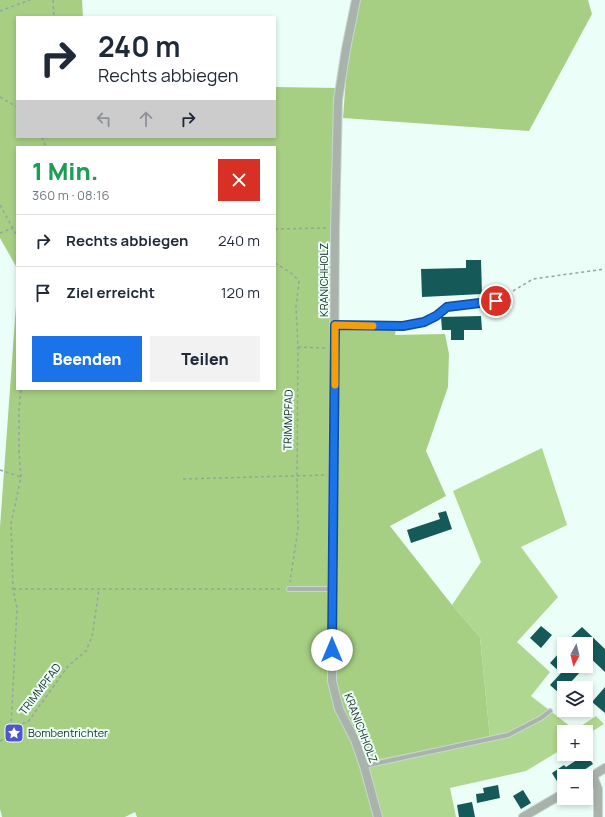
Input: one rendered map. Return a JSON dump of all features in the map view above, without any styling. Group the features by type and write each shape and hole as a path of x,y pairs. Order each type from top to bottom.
{"street":[{"name":"KRANICHHOLZ","path":"356,0 338,100 335,228 332,681 340,709 355,740 364,766 378,817"},
{"path":"593,776 605,768"},
{"path":"593,783 598,789 598,817"},
{"path":"523,817 557,797"}],"lane":[{"path":"335,325 414,325 436,316 447,307 496,301 508,294"},
{"path":"289,589 332,589"},
{"path":"364,766 508,735 524,728 550,711"}],"path":[{"path":"0,12 30,0"},
{"path":"53,0 54,16"},
{"path":"0,97 16,106"},
{"path":"0,205 16,232"},
{"path":"0,233 13,228"},
{"path":"276,229 335,228"},
{"name":"TRIMMPFAD","path":"276,264 291,273 298,281 296,307 298,348 298,529 289,589"},
{"path":"508,294 533,279 605,269"},
{"path":"298,348 335,348"},
{"name":"TRIMMPFAD","path":"21,390 18,452 21,477 11,524 13,589 17,608 11,727 28,722 68,666 86,651 92,637 99,589"},
{"path":"0,470 21,477"},
{"path":"182,478 333,475"},
{"path":"13,589 289,589"},
{"path":"0,741 5,738 11,727"}],"green space":[{"path":"0,0 82,0 83,16 16,16 16,138 276,138 276,87 339,88 333,330 396,329 395,335 445,334 449,354 448,387 426,451 446,496 390,526 452,605 480,637 490,738 359,763 380,817 137,817 135,812 125,817 2,817 0,809 0,527 16,306 16,390 276,390 276,146 16,146 16,266 0,238"},
{"path":"358,0 588,0 592,14 529,131 343,118 348,50"},
{"path":"542,448 567,525 521,547 558,597 517,642 550,672 531,696 569,725 557,725 557,752 526,771 450,788 456,817 380,817 359,763 490,738 480,637 452,605 481,562 453,491"},
{"path":"596,716 604,724 593,731 593,725 582,725"}],"building":[{"path":"466,260 481,260 482,294 422,297 421,269 466,268"},
{"path":"481,316 482,330 464,330 464,340 451,340 451,330 442,330 441,317"},
{"path":"446,511 452,529 411,543 407,530 440,519 438,513"},
{"path":"541,626 552,635 541,648 530,638"},
{"path":"582,627 592,637 571,637"},
{"path":"593,638 605,649 605,672 593,661"},
{"path":"557,655 557,669 550,663"},
{"path":"561,673 579,673 572,681 557,681 557,691 550,685"},
{"path":"605,687 605,713 593,703 593,701"},
{"path":"575,761 591,761 593,764 586,769 558,769 564,765 566,767"},
{"path":"557,770 557,781 552,773"},
{"path":"498,785 500,798 477,803 476,794 484,793 483,788"},
{"path":"523,790 531,803 521,809 513,796"},
{"path":"472,802 475,817 459,817 457,805"}],"slow traffic":[{"path":"335,385 335,325 373,326"}],"place":[{"name":"Bombentrichter","path":"14,733"}],"route":[{"path":"332,650 335,325 414,325 436,316 447,307 496,301"}]}
